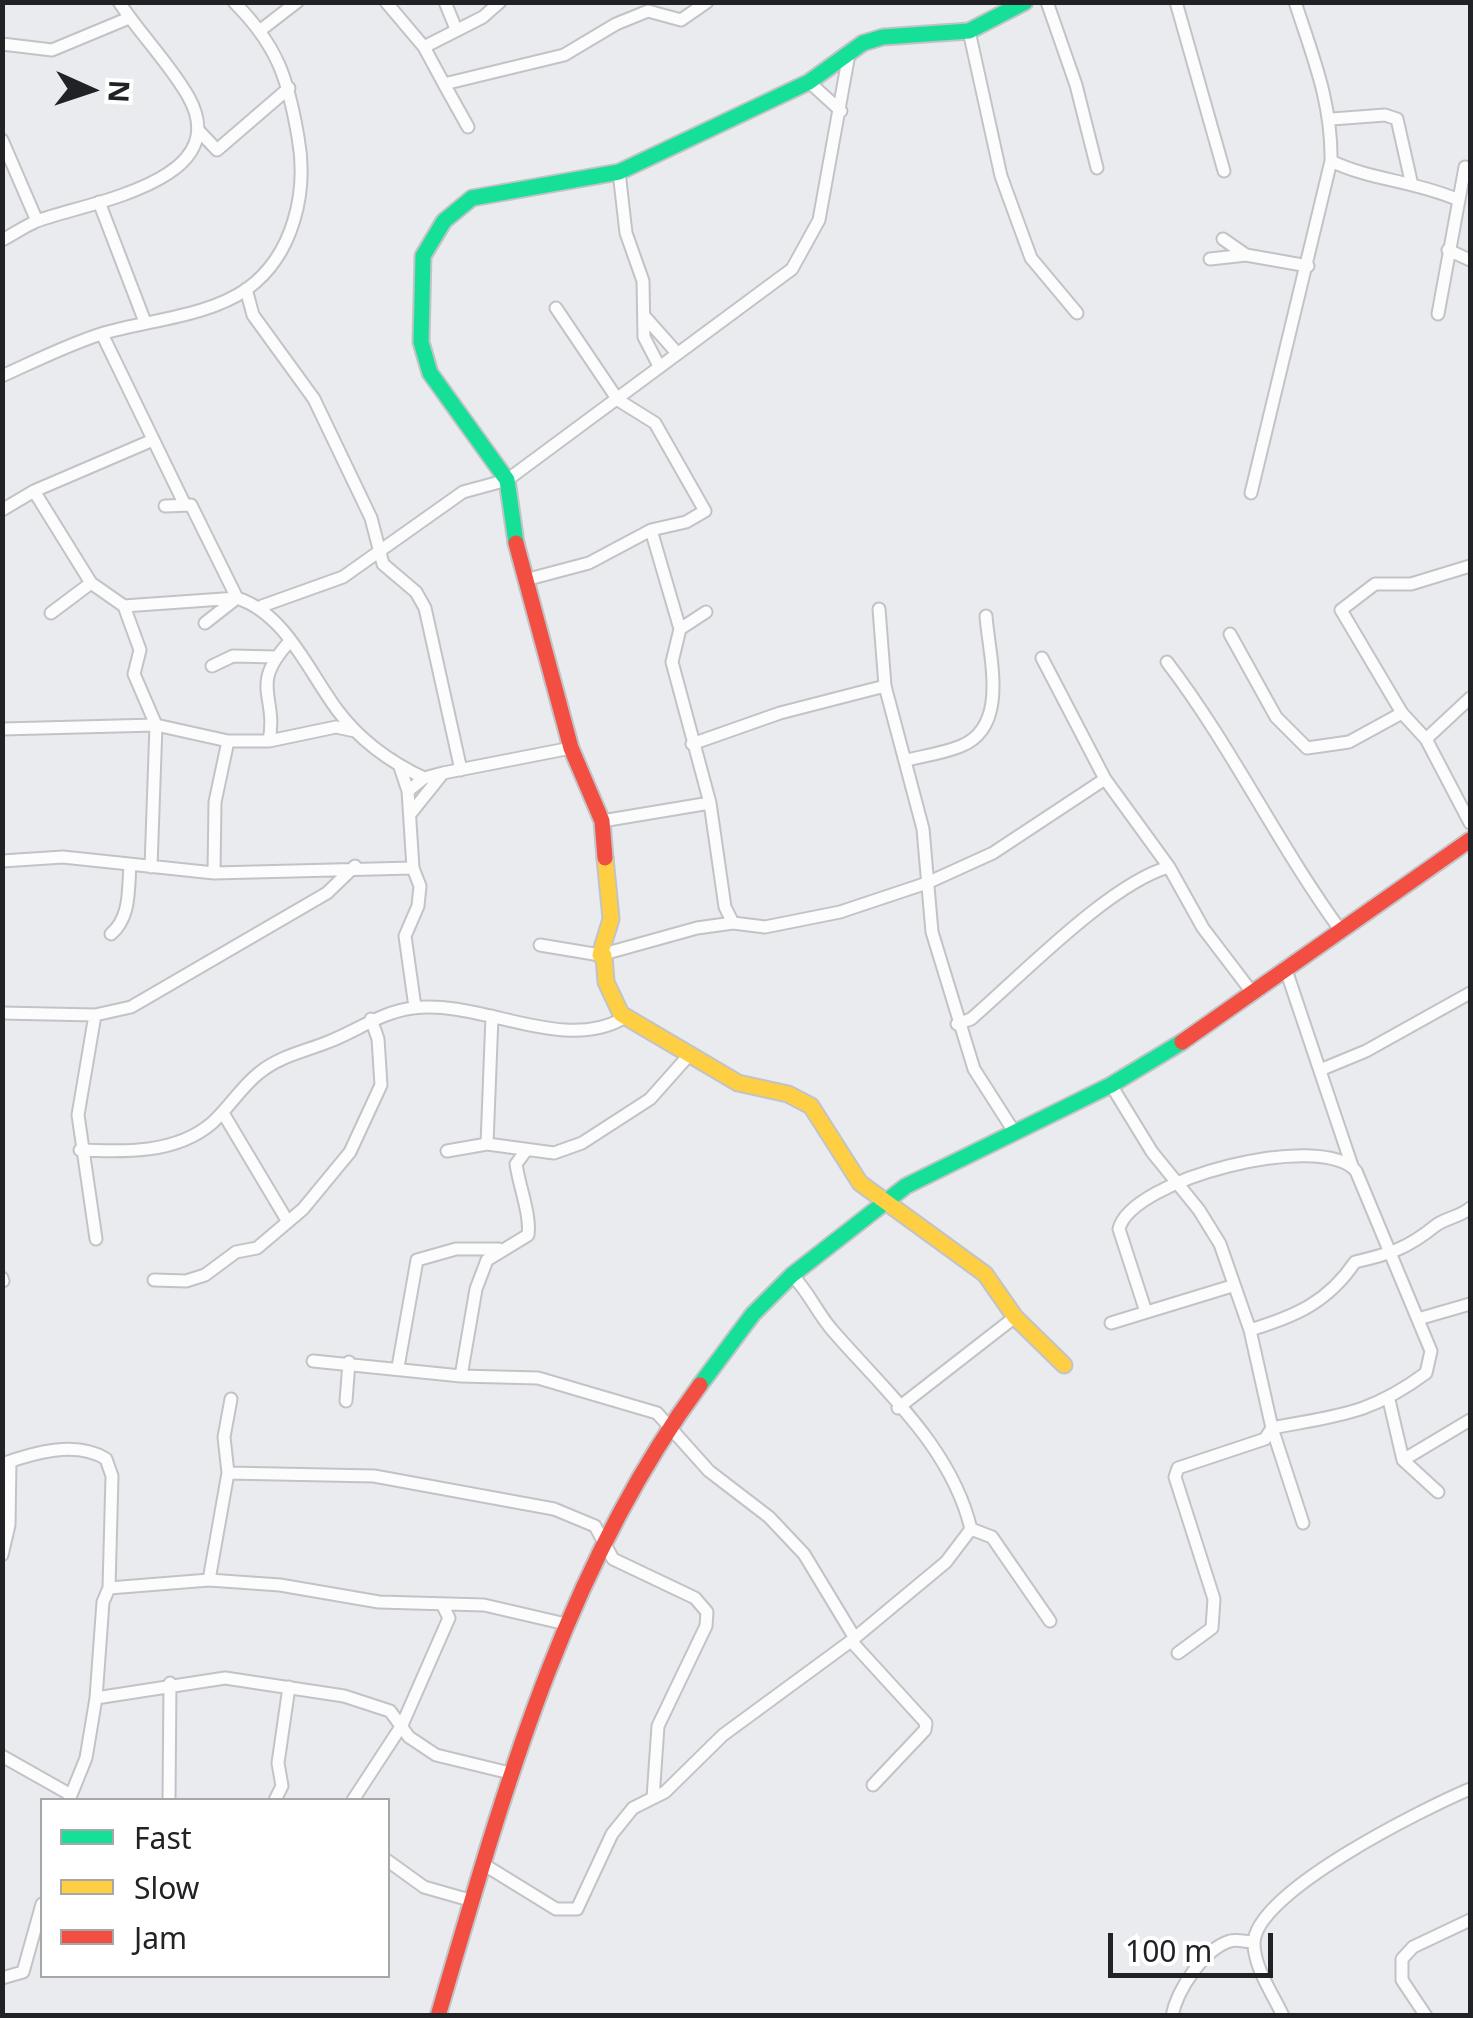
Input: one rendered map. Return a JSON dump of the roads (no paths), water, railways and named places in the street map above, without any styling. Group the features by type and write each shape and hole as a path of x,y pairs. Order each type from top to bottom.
{"street":[{"path":"119,2 188,96 198,130 217,150 289,88"},
{"path":"2,376 102,334 186,314 246,290 278,256 293,225 302,177 289,88 262,30 234,2"},
{"path":"262,30 297,2"},
{"path":"386,2 424,47 468,127"},
{"path":"444,2 456,29"},
{"path":"424,47 483,17 500,2"},
{"path":"444,84 564,55 616,24 648,11 681,20 707,2"},
{"path":"600,955 611,919 602,821 571,748 508,508 507,480 430,374 421,342 423,256 444,221 472,198 520,186 619,172 809,82 849,54 883,37 969,31 1025,2"},
{"path":"1047,2 1076,85 1097,168"},
{"path":"1176,2 1224,170"},
{"path":"1250,493 1331,161 1332,119 1295,2"},
{"path":"2,44 52,50 129,18"},
{"path":"969,31 1001,176 1031,258 1077,314"},
{"path":"262,606 343,576 463,492 507,480 618,400 658,364 792,269 807,249 820,220 849,54"},
{"path":"809,82 841,111"},
{"path":"1332,119 1385,115 1396,119 1411,182"},
{"path":"2,240 37,221 161,180 194,150 198,130"},
{"path":"2,140 37,221"},
{"path":"1331,161 1352,172 1411,182 1456,199"},
{"path":"1438,314 1465,166"},
{"path":"619,172 626,234 643,281 644,337 658,364"},
{"path":"99,202 145,322"},
{"path":"1223,239 1246,255"},
{"path":"1448,250 1470,260"},
{"path":"1210,259 1246,255 1308,266"},
{"path":"246,290 253,315 314,398 371,518 382,564 416,592 425,608 461,770"},
{"path":"526,580 589,562 651,530 686,522 705,511 655,423 618,400 556,308"},
{"path":"646,318 677,353"},
{"path":"102,334 184,503 195,510 237,598"},
{"path":"2,510 34,491 153,440"},
{"path":"34,491 91,583 124,606 140,650 134,674 156,726 151,866"},
{"path":"165,506 184,503"},
{"path":"651,530 680,629 672,662 710,802 724,906 733,923"},
{"path":"1470,566 1411,584 1375,584 1341,610 1402,713 1426,739 1470,823"},
{"path":"51,612 91,583"},
{"path":"206,623 237,598"},
{"path":"124,606 237,598 262,606 356,731 400,767 424,778"},
{"path":"879,609 885,686 923,829 932,932 957,1024 974,1069 1012,1130"},
{"path":"680,629 706,612"},
{"path":"907,760 962,746 988,723 994,700 986,616"},
{"path":"1230,634 1276,717 1307,748 1348,742 1402,713"},
{"path":"269,742 272,718 264,696 265,681 276,657 290,641"},
{"path":"212,666 233,656 276,657"},
{"path":"1042,658 1105,779 1169,867 1203,928 1251,991"},
{"path":"1167,662 1211,724 1301,876 1341,931"},
{"path":"692,744 780,713 885,686"},
{"path":"1426,739 1470,698"},
{"path":"336,727 339,712"},
{"path":"2,729 156,726 228,741 269,742 336,727 356,731"},
{"path":"214,873 215,802 228,741"},
{"path":"408,791 424,778 443,772 571,748"},
{"path":"400,767 411,813 412,868 420,886 418,906 404,936 415,1007"},
{"path":"411,813 443,772"},
{"path":"540,945 600,955 697,928 733,923 765,926 804,920 927,883 994,853 1105,779"},
{"path":"602,821 710,802"},
{"path":"438,2016 510,1773 566,1624 668,1429 753,1314 792,1275 885,1201 941,1166 1111,1084 1184,1041 1285,966 1470,840"},
{"path":"2,861 63,857 214,873 354,866 412,868"},
{"path":"111,934 126,910 130,865"},
{"path":"2,1013 96,1015 131,1007 327,893 354,866"},
{"path":"957,1024 971,1019 1119,894 1152,872 1169,867"},
{"path":"600,955 604,956 604,981 622,1020 697,1054 732,1082 806,1102 818,1112 868,1194 885,1201 985,1274 1015,1317 1064,1365"},
{"path":"1272,1428 1356,1414 1389,1400 1426,1373 1431,1362 1418,1319 1352,1166 1285,966"},
{"path":"1320,1070 1366,1051 1470,993"},
{"path":"80,1150 157,1148 209,1126 255,1076 279,1059 330,1042 371,1020 415,1007 492,1016 571,1033 590,1032 622,1020"},
{"path":"96,1015 78,1115 80,1150 96,1240"},
{"path":"487,1144 492,1016"},
{"path":"154,1280 186,1281 204,1275 236,1252 257,1248 288,1222 350,1152 381,1085 378,1040 371,1020"},
{"path":"447,1150 487,1144 554,1154 582,1144 650,1099 690,1054"},
{"path":"1111,1084 1174,1184 1200,1210 1220,1244 1250,1330 1272,1428 1303,1523"},
{"path":"222,1113 288,1222"},
{"path":"462,1376 476,1289 487,1260 499,1249 528,1235 530,1224 516,1164 525,1152"},
{"path":"1146,1312 1119,1230 1128,1211 1196,1174 1282,1156 1329,1158 1352,1166"},
{"path":"1250,1330 1295,1316 1334,1292 1355,1262 1390,1254 1470,1208"},
{"path":"398,1367 416,1260 456,1249 499,1249"},
{"path":"792,1275 898,1408 941,1453 962,1494 971,1529"},
{"path":"1111,1324 1232,1286"},
{"path":"1418,1319 1470,1304"},
{"path":"898,1408 1015,1317"},
{"path":"312,1361 462,1376 538,1378 607,1395 657,1413 668,1429 804,1554 852,1638 926,1723 873,1785"},
{"path":"346,1401 349,1362"},
{"path":"209,1580 228,1473 224,1437 231,1399"},
{"path":"1389,1400 1403,1460 1438,1492"},
{"path":"1403,1460 1470,1420"},
{"path":"1178,1653 1212,1628 1214,1599 1175,1477 1178,1468 1265,1440 1272,1428"},
{"path":"2,1555 9,1526 6,1463 33,1453 77,1450 106,1458 112,1476 110,1588 103,1602 96,1698 86,1758 70,1798 2,1756"},
{"path":"228,1473 374,1476 554,1508 595,1526 613,1558 695,1598 706,1612 706,1626 658,1726 653,1798"},
{"path":"971,1529 992,1537 1050,1621"},
{"path":"483,1864 556,1910 577,1909 612,1834 633,1808 688,1772 723,1734 946,1562 971,1529"},
{"path":"110,1588 209,1580 443,1606 484,1605 566,1624"},
{"path":"353,1798 402,1725 449,1618 443,1606"},
{"path":"96,1698 170,1683 224,1678 344,1696 390,1712 409,1738 436,1754 510,1773"},
{"path":"169,1798 170,1683"},
{"path":"275,1798 282,1786 278,1764 289,1687"},
{"path":"1284,2016 1259,1967 1254,1942 1260,1921 1334,1860 1470,1789"},
{"path":"390,1863 424,1887 473,1901"},
{"path":"2,1978 22,1972 40,1911"},
{"path":"1426,2016 1402,1980 1402,1959 1413,1947 1470,1920"},
{"path":"1172,2016 1174,2004 1202,1961 1230,1941 1254,1942"}]}
